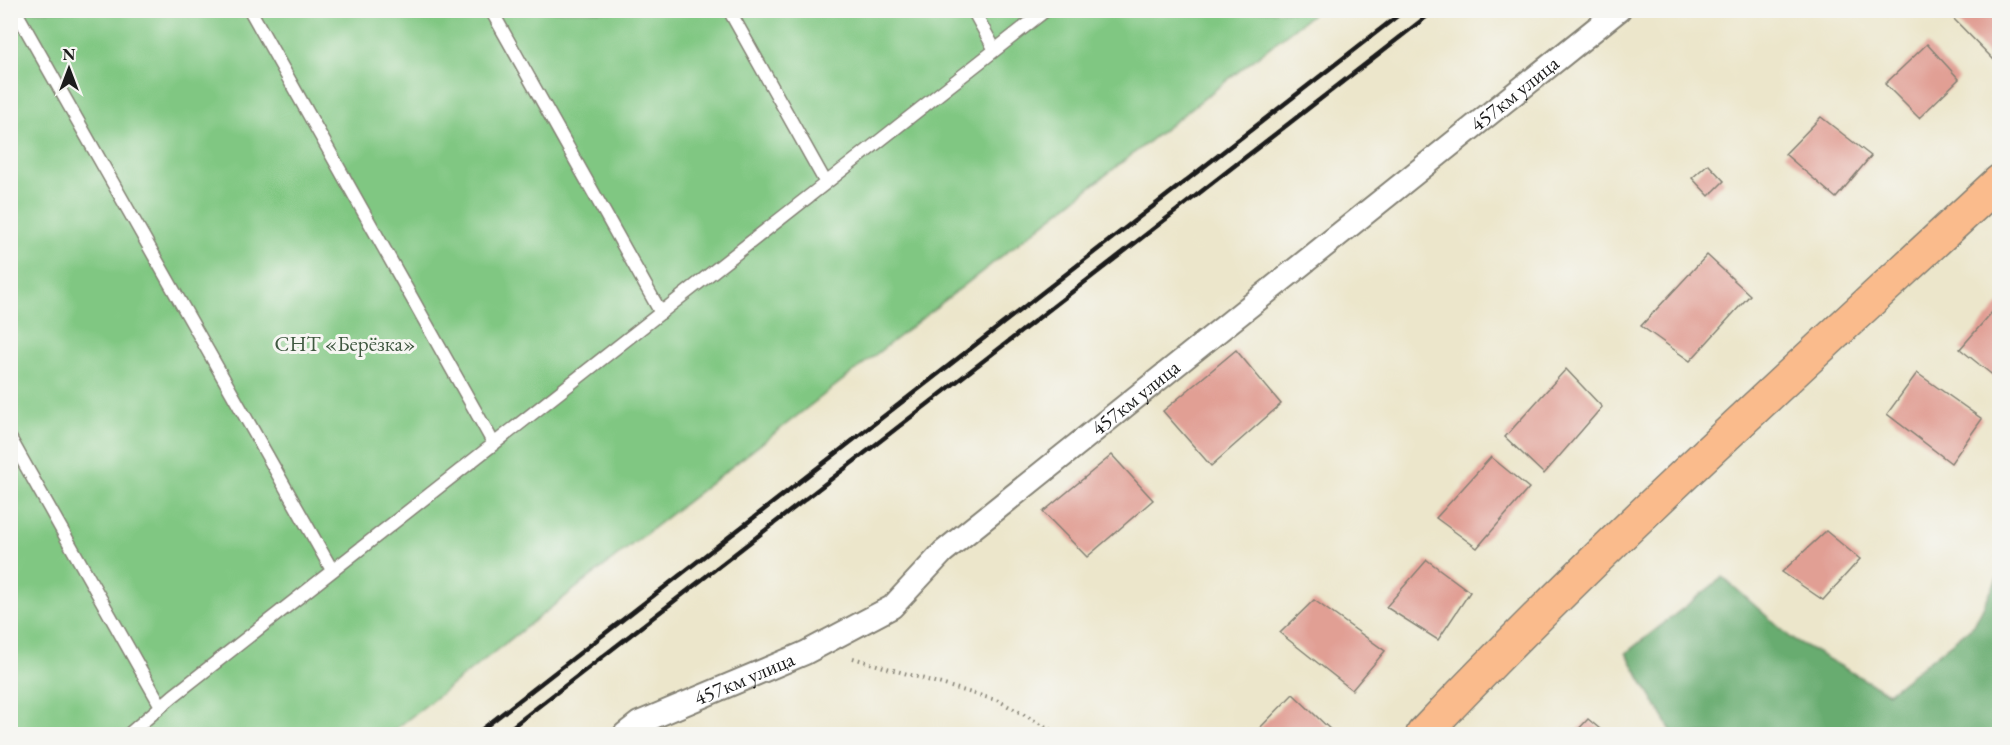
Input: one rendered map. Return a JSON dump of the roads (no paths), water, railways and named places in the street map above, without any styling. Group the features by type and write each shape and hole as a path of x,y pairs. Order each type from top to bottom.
{"main road":[{"path":"1423,735 1560,595 1691,469 2000,181"}],"street":[{"name":"457км улица","path":"625,735 639,723 805,653 892,607 943,552 1619,10"}],"lane":[{"path":"15,10 332,570"},
{"path":"250,10 494,444"},
{"path":"491,10 661,313"},
{"path":"729,10 826,183"},
{"path":"973,10 995,50"},
{"path":"129,735 161,706 332,570 1046,10"},
{"path":"10,438 161,706"}],"railway":[{"path":"476,734 1405,10"},
{"path":"503,734 1435,10"}],"park label":[{"name":"СНТ «Берёзка»","path":"345,344"}]}
